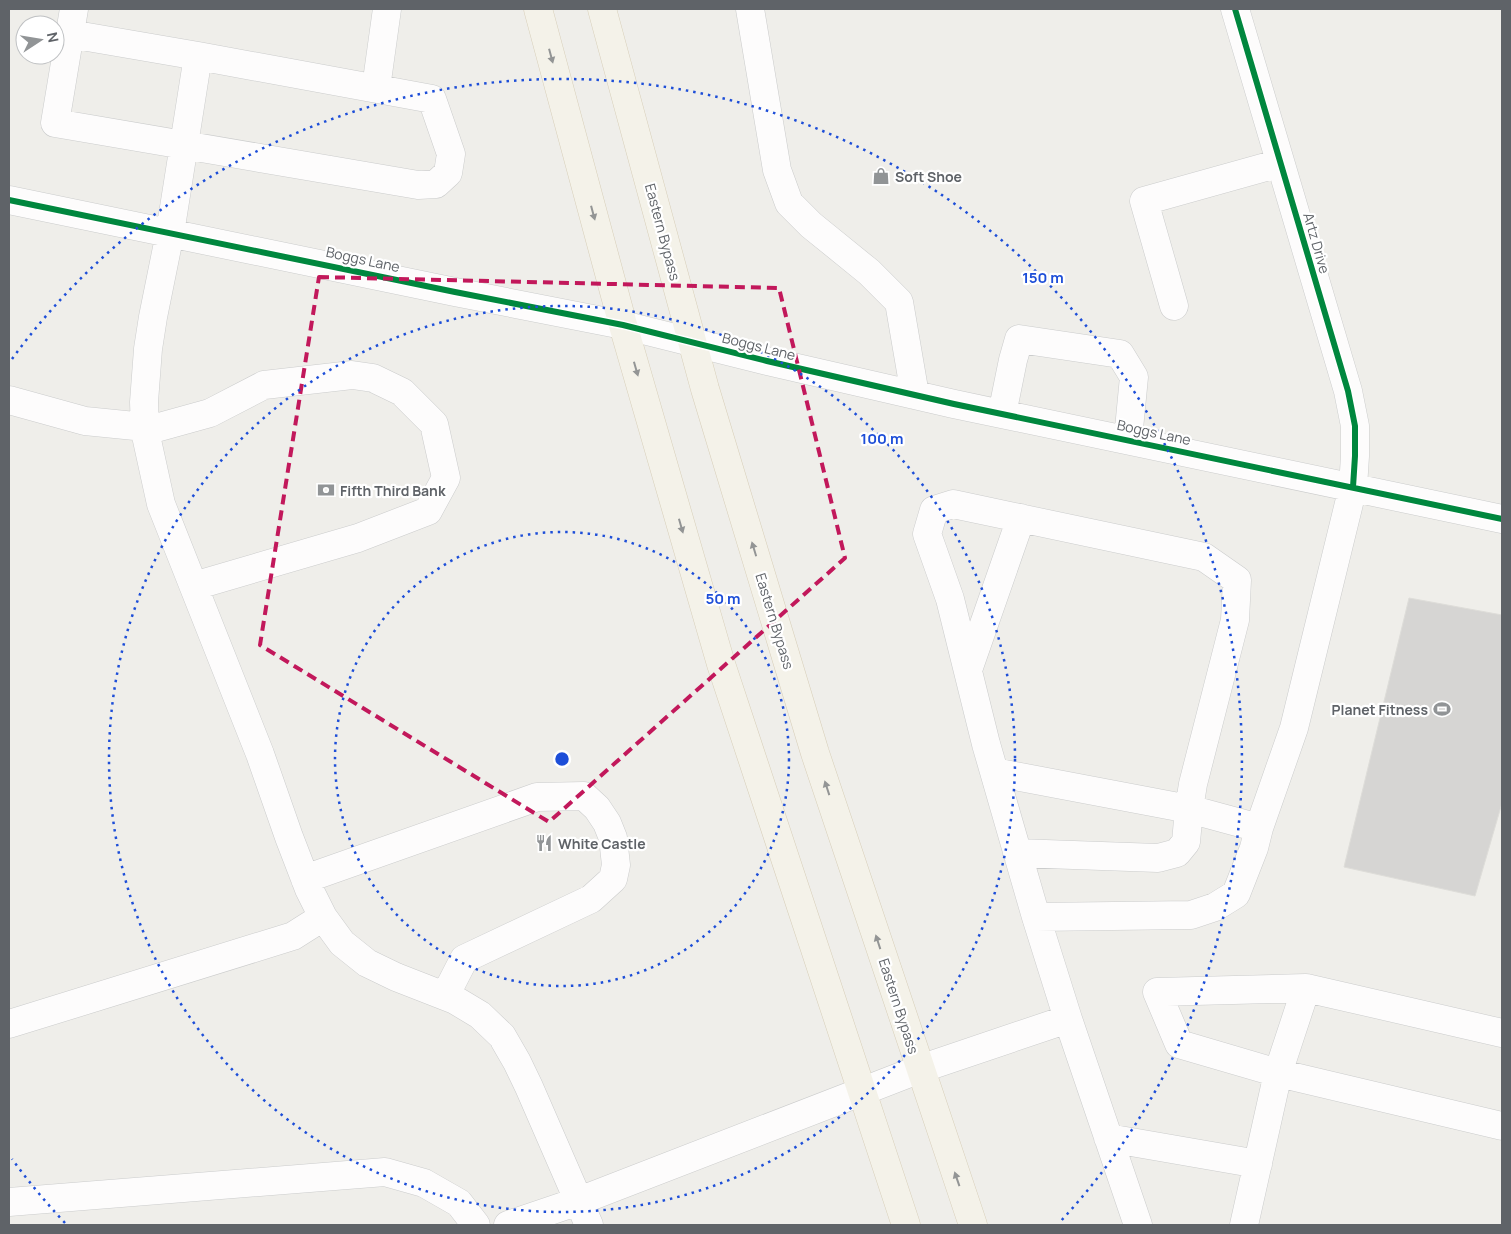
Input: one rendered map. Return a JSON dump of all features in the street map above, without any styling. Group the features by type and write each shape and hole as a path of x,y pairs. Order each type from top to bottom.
{"main road":[{"path":"538,9 623,325 721,664 906,1225"},
{"name":"Eastern Bypass","path":"602,9 708,398 815,753 973,1225"}],"street":[{"path":"376,88 388,9"},
{"path":"750,9 777,170 789,202 811,225 868,272 899,302 915,395"},
{"name":"Artz Drive","path":"1036,917 1191,915 1215,907 1236,894 1254,848 1259,828 1294,728 1353,487 1355,426 1348,391 1235,9"},
{"path":"72,22 198,56 432,99 451,154 448,173 436,184 418,185 55,123 72,22"},
{"path":"198,56 170,233 148,349 144,402 145,429 161,504 260,754 305,879 323,917 342,943 367,963 396,977 455,1000 480,1015 502,1036 529,1086 589,1225"},
{"path":"1174,306 1144,202 1280,163"},
{"name":"Boggs Lane","path":"9,200 623,325 767,362 915,395 1502,519"},
{"path":"1002,414 1019,339 1120,354 1134,377 1128,440"},
{"path":"9,400 85,421 145,429 210,413 264,385 352,375 373,378 402,392 434,424 446,478 428,511 358,538 194,586"},
{"path":"1017,853 1158,858 1177,853 1186,842 1193,784 1235,620 1237,580 1204,557 953,504 934,510 927,534 950,599 994,772 1017,853 1036,917 1068,1020 1138,1225"},
{"path":"968,670 1021,518"},
{"path":"994,772 1189,809 1259,828"},
{"path":"305,879 536,797 584,796 598,808 608,823 613,838 616,865 613,879 591,899 464,959 445,996"},
{"path":"9,1024 293,936 323,917"},
{"path":"1502,1033 1306,988 1157,992 1179,1044 1278,1073 1502,1126"},
{"path":"1244,1225 1278,1073 1306,988"},
{"path":"508,1225 579,1201 920,1069 1068,1020"},
{"path":"1108,1138 1258,1164"},
{"path":"9,1202 384,1172 424,1183 459,1203 476,1225"}],"highlighted area":[{"path":"319,277 779,288 845,558 549,822 260,645"}],"building":[{"name":"Planet Fitness","path":"1409,598 1502,615 1502,803 1475,896 1344,867"}],"cycle path":[{"path":"1235,9 1348,391 1355,426 1353,487"},
{"path":"9,200 623,325 767,361 954,404 1502,519"}],"place":[{"name":"Soft Shoe","path":"881,176"},
{"name":"Fifth Third Bank","path":"326,490"},
{"name":"Planet Fitness","path":"1442,709"},
{"name":"White Castle","path":"544,843"}]}
